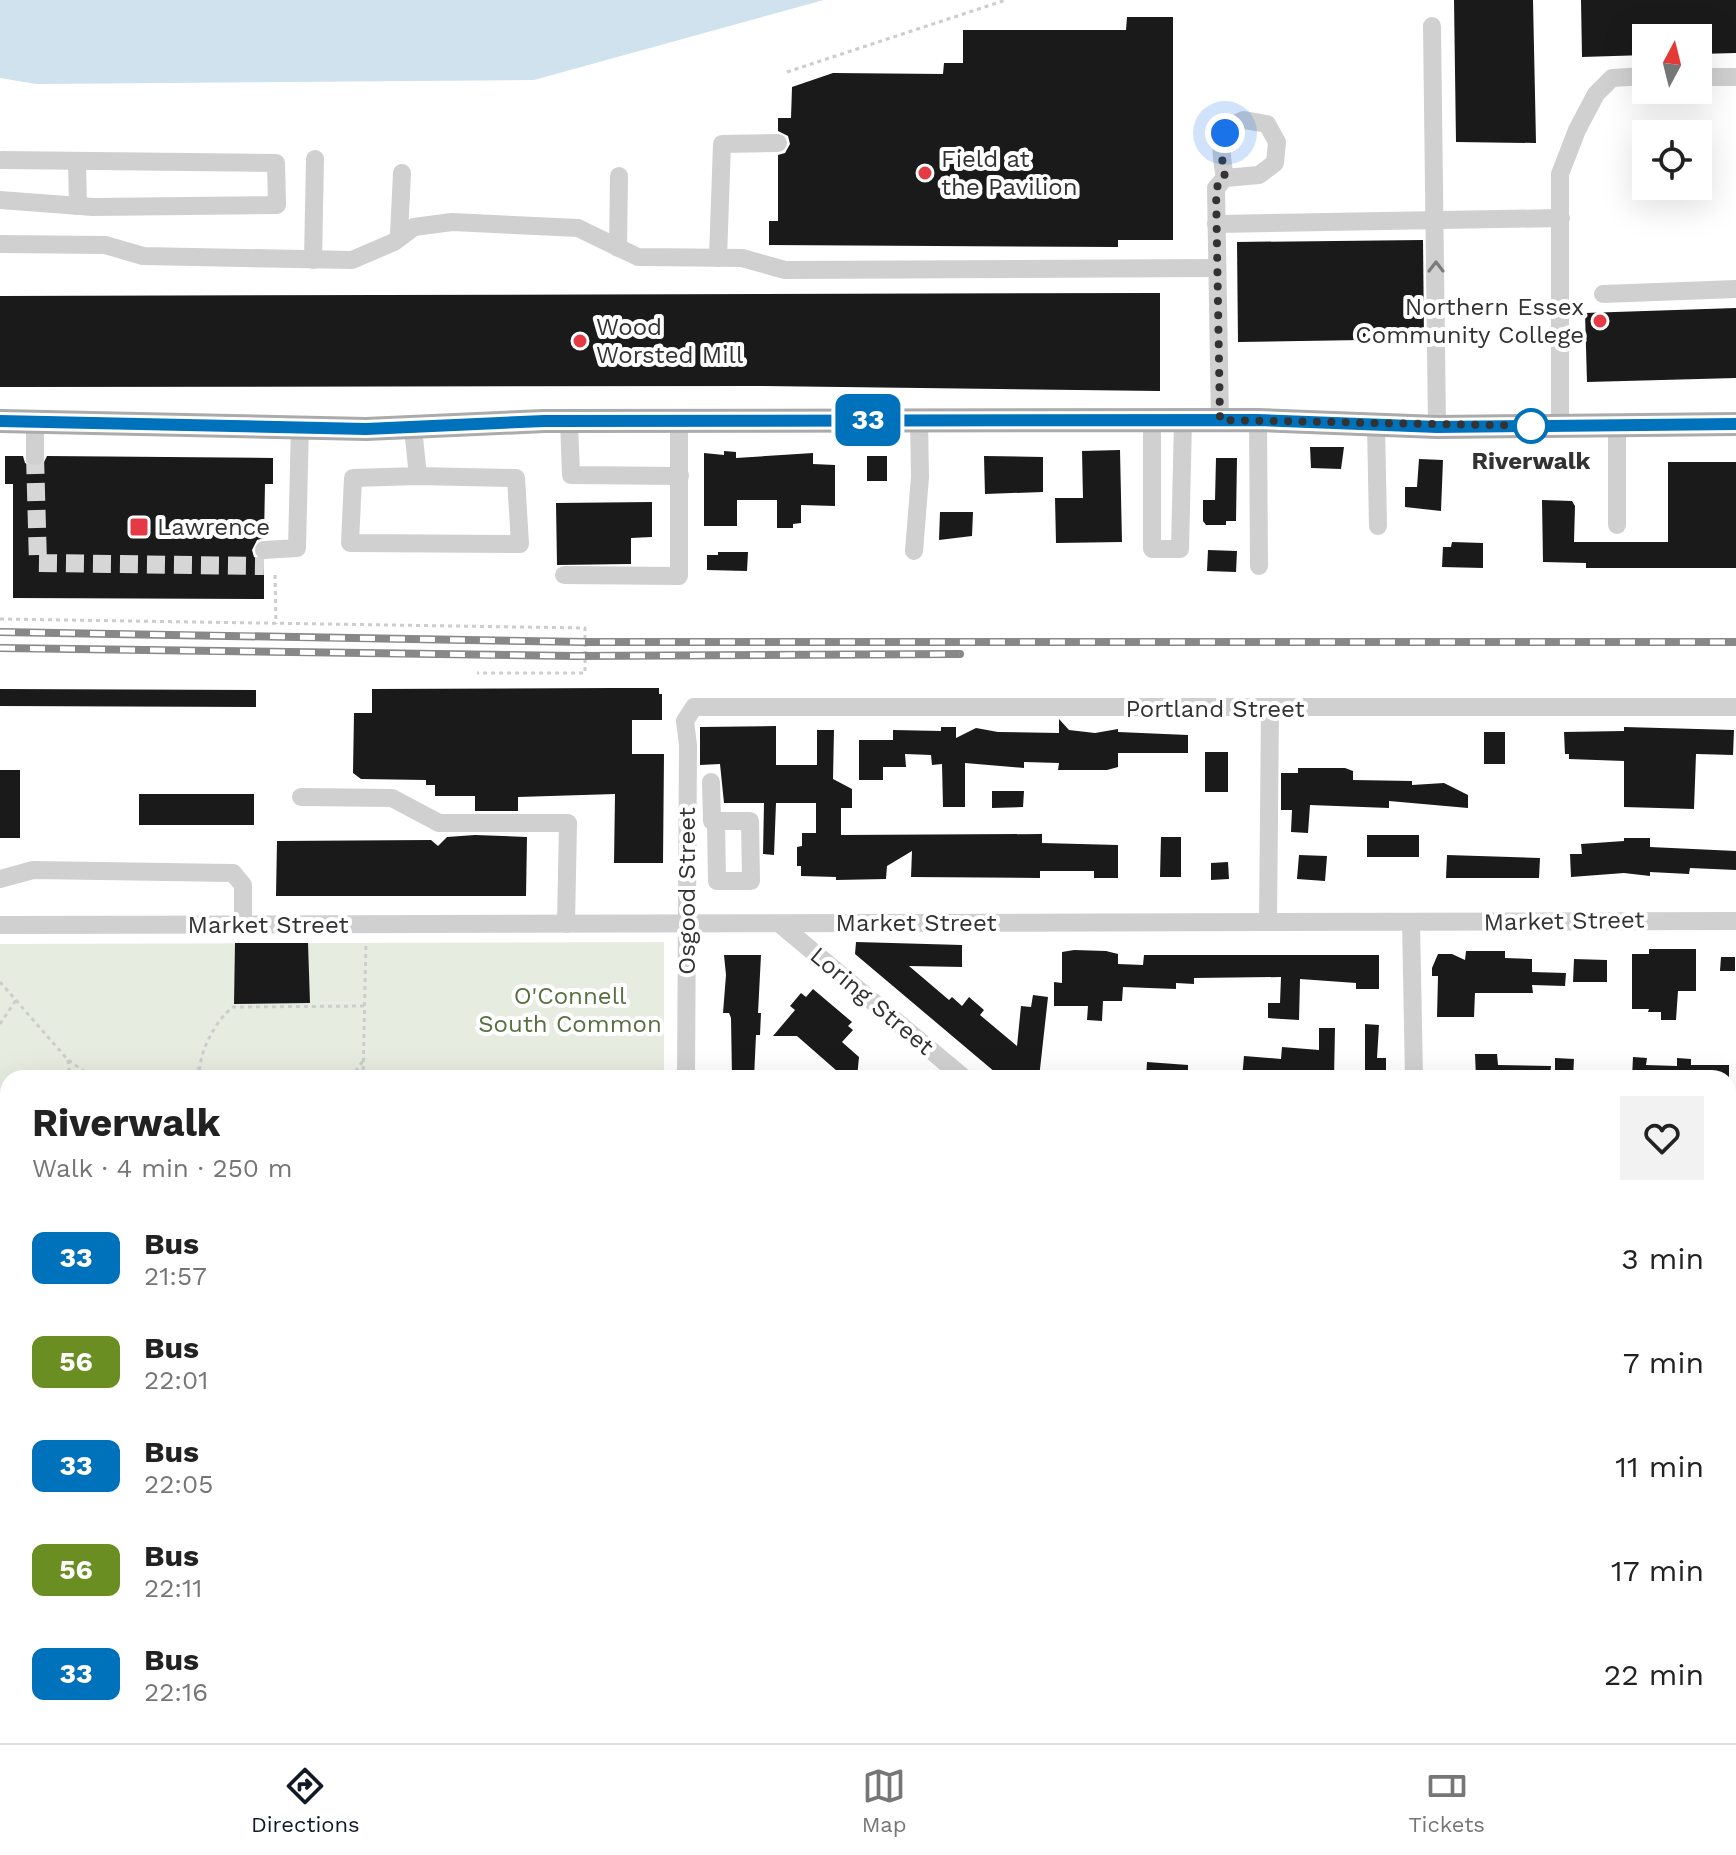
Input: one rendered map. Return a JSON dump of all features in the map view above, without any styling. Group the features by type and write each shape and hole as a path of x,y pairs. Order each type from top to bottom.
{"main road":[{"path":"0,421 413,428 569,421 1258,420 1437,427 1736,424"}],"street":[{"path":"1432,26 1437,427"},
{"path":"1560,427 1560,174 1577,130 1596,94 1612,78 1632,77"},
{"path":"1712,77 1736,77"},
{"path":"718,258 722,144 778,143"},
{"path":"313,260 315,159"},
{"path":"0,200 78,206 277,205 276,163 2,160"},
{"path":"77,161 78,206"},
{"path":"399,235 402,173"},
{"path":"618,248 619,176"},
{"path":"1220,420 1216,188 1225,178"},
{"path":"1216,224 1561,218"},
{"path":"0,244 105,245 143,256 352,260 394,242 399,235 414,227 452,222 578,228 638,257 742,258 785,270 1217,268"},
{"path":"1603,294 1736,289"},
{"path":"914,551 920,477 919,420"},
{"path":"1258,420 1259,566"},
{"path":"569,421 571,475 680,476"},
{"path":"564,575 679,576 679,421"},
{"path":"1152,421 1152,549 1180,549 1183,421"},
{"path":"35,422 35,456"},
{"path":"1376,425 1378,526"},
{"path":"268,564 297,548 300,426"},
{"path":"1617,427 1617,525"},
{"path":"413,428 418,476"},
{"path":"418,476 516,478 520,544 350,543 353,478 418,476"},
{"name":"Portland Street","path":"694,707 1736,707"},
{"name":"Osgood Street","path":"686,1070 688,745 685,721 694,707"},
{"path":"1268,922 1270,709"},
{"path":"688,821 714,821 711,782"},
{"path":"301,797 392,798 439,823 568,823 566,924"},
{"path":"0,879 33,870 233,873 243,885 243,925"},
{"name":"Market Street","path":"0,925 1736,921"},
{"path":"1411,922 1414,1070"},
{"name":"Loring Street","path":"780,924 954,1070"}],"path":[{"path":"787,72 1006,0"},
{"path":"268,564 276,624"},
{"path":"0,619 585,628 585,673 477,673"},
{"path":"364,1070 366,940"},
{"path":"0,982 68,1060 82,1070"},
{"path":"0,1024 16,1000"},
{"path":"195,1070 222,1015 233,1007 366,1006"},
{"path":"357,1070 365,1058"},
{"path":"68,1060 69,1070"}],"green space":[{"name":"O'Connell South Common","path":"664,942 664,1070 0,1070 0,944"}],"water":[{"path":"0,0 824,0 534,80 36,84 0,78"}],"building":[{"path":"1454,0 1533,0 1536,143 1456,142"},
{"path":"1581,0 1736,0 1736,53 1712,54 1712,24 1632,24 1632,55 1582,57"},
{"path":"1127,17 1173,17 1173,240 1118,240 1118,247 769,245 769,221 778,221 778,155 785,153 790,144 788,136 778,131 778,118 791,118 792,87 833,73 943,74 944,63 963,63 963,30 1126,30"},
{"path":"1423,240 1424,339 1238,342 1237,242"},
{"name":"Wood Worsted Mill","path":"1160,293 1160,391 763,386 0,387 0,296"},
{"path":"1736,308 1736,378 1587,382 1585,313"},
{"path":"1310,447 1344,447 1341,469 1311,468"},
{"path":"1120,450 1122,542 1056,543 1055,498 1083,498 1082,451"},
{"path":"724,451 736,452 736,458 813,453 813,464 835,465 835,506 801,505 801,523 793,524 793,528 777,528 777,500 737,500 737,526 704,526 704,453 724,455"},
{"path":"5,456 23,456 25,463 34,468 42,466 47,456 273,458 273,484 265,484 264,538 257,540 252,550 254,557 264,562 264,599 13,598 13,484 5,484"},
{"path":"867,456 887,456 887,481 867,481"},
{"path":"984,456 1043,457 1043,492 985,494"},
{"path":"1216,458 1237,458 1236,521 1226,521 1226,525 1206,525 1203,521 1203,500 1215,500"},
{"path":"1419,459 1443,460 1441,511 1405,507 1405,487 1417,487"},
{"path":"1668,462 1736,462 1736,568 1586,568 1586,563 1543,562 1542,500 1572,501 1575,506 1574,542 1668,542"},
{"path":"652,502 652,537 631,538 631,564 557,565 556,503"},
{"path":"940,512 973,512 972,536 939,540"},
{"path":"1452,542 1483,543 1483,568 1442,567 1443,547 1451,547"},
{"path":"1208,550 1237,551 1236,572 1207,571"},
{"path":"718,552 748,552 747,571 707,570 707,555 718,555"},
{"path":"659,688 659,694 662,694 662,720 632,720 632,754 664,754 663,863 614,863 615,794 518,797 518,811 475,811 475,796 435,796 435,785 426,785 426,780 361,779 353,773 354,713 372,713 372,689"},
{"path":"0,689 256,690 256,707 0,706"},
{"path":"1059,719 1069,730 1095,733 1118,729 1118,732 1188,735 1188,753 1118,753 1118,767 1107,770 1058,770 1059,763 1024,762 1024,768 965,763 965,807 943,807 942,764 932,765 931,755 905,754 906,767 883,767 883,780 859,780 859,740 893,740 893,730 941,731 941,727 956,727 956,738 976,728 998,732 1059,733"},
{"path":"776,726 776,765 817,765 817,730 834,730 833,779 852,789 852,808 841,808 841,835 1042,834 1042,843 1118,845 1118,878 1094,878 1094,871 1040,871 1040,878 911,877 912,851 887,866 886,879 836,880 836,877 801,876 801,866 797,866 797,847 802,846 802,833 816,833 816,803 776,803 774,855 763,854 764,803 724,803 720,764 700,765 700,727"},
{"path":"1624,727 1734,730 1733,755 1696,754 1694,809 1624,807 1624,761 1569,759 1569,754 1565,754 1564,732 1624,731"},
{"path":"1484,732 1505,732 1505,764 1484,764"},
{"path":"1205,752 1228,752 1228,792 1205,792"},
{"path":"1298,768 1345,768 1353,771 1353,780 1412,781 1412,785 1444,783 1468,795 1468,808 1389,801 1389,808 1310,805 1308,833 1291,832 1292,810 1281,810 1281,773 1298,773"},
{"path":"0,770 20,770 20,838 0,838"},
{"path":"992,791 1024,791 1023,807 992,808"},
{"path":"139,794 254,794 254,825 139,825"},
{"path":"1367,835 1419,835 1419,857 1367,857"},
{"path":"447,837 527,837 526,896 276,896 277,841 431,840 438,846"},
{"path":"1161,837 1181,837 1181,877 1160,877"},
{"path":"1624,838 1650,838 1650,847 1736,851 1736,870 1690,868 1689,874 1650,872 1650,876 1624,873 1571,877 1570,854 1582,854 1581,844 1624,841"},
{"path":"1299,855 1327,856 1325,881 1297,879"},
{"path":"1447,855 1540,858 1539,878 1446,878"},
{"path":"1228,862 1229,879 1211,880 1211,863"},
{"path":"856,942 962,945 962,967 909,966 949,1000 952,997 962,1006 969,997 984,1010 980,1015 1017,1046 1021,1006 1031,1007 1033,995 1048,997 1040,1070 993,1070 855,954"},
{"path":"235,943 308,943 310,1003 234,1004"},
{"path":"1649,949 1696,949 1696,991 1678,991 1676,1020 1661,1020 1661,1012 1648,1012 1649,1009 1632,1009 1632,954 1649,954"},
{"path":"1106,951 1118,954 1118,964 1143,965 1144,955 1379,955 1379,989 1356,989 1356,983 1300,979 1299,1020 1268,1018 1268,1003 1280,1003 1281,977 1194,978 1194,984 1176,983 1176,989 1123,987 1122,1001 1103,1001 1102,1021 1087,1020 1088,1006 1054,1006 1054,982 1062,983 1062,952"},
{"path":"1466,951 1505,951 1505,958 1532,959 1532,972 1566,973 1565,986 1532,985 1533,993 1475,993 1474,1017 1437,1017 1438,976 1432,976 1432,968 1438,954 1452,954 1465,960"},
{"path":"724,955 761,955 760,1035 756,1035 754,1070 732,1070 731,1018 729,1013 723,1013"},
{"path":"1721,957 1735,957 1735,971 1720,971"},
{"path":"1574,959 1607,960 1607,982 1573,982"},
{"path":"813,989 852,1022 848,1026 853,1030 842,1042 859,1057 858,1070 836,1070 797,1036 773,1036 795,1010 790,1006 801,993 806,997"},
{"path":"1365,1024 1379,1025 1377,1058 1386,1058 1386,1070 1365,1070"},
{"path":"1319,1028 1335,1028 1334,1070 1243,1070 1244,1056 1281,1059 1282,1047 1319,1050"},
{"path":"1475,1054 1497,1054 1498,1065 1551,1066 1551,1070 1476,1070"},
{"path":"1633,1057 1647,1058 1646,1065 1677,1066 1677,1058 1691,1059 1691,1065 1729,1065 1729,1070 1632,1070"},
{"path":"1555,1058 1574,1059 1573,1070 1555,1070"},
{"path":"1147,1062 1188,1065 1188,1070 1146,1070"}],"tunnel":[{"path":"35,456 38,563 264,566"}],"railway":[{"path":"0,632 585,642 1736,642"},
{"path":"0,648 574,656 960,654"}],"bus line":[{"name":"33","path":"0,421 366,429 544,421 1258,420 1437,427 1736,424"}],"place":[{"name":"Field at the Pavilion","path":"925,173"},
{"name":"Northern Essex Community College","path":"1600,321"},
{"name":"Wood Worsted Mill","path":"580,341"},
{"name":"Riverwalk","path":"1531,426"},
{"name":"Lawrence","path":"139,527"}],"route":[{"path":"1225,133 1220,145 1225,178 1216,188 1220,420 1437,427 1538,426 1531,426"}]}
